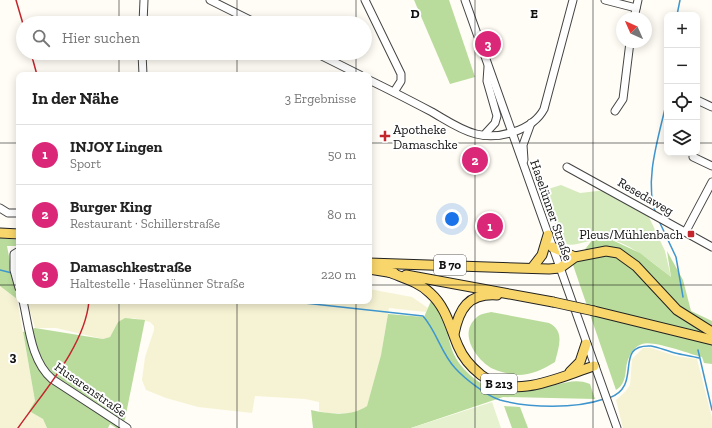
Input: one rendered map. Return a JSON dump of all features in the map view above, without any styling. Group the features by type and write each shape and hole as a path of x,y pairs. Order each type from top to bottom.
{"main road":[{"path":"0,233 16,234"},
{"path":"532,268 542,255 548,235"},
{"path":"552,247 575,257"},
{"path":"560,268 575,257 606,251 618,253 636,266 677,310 712,332"},
{"name":"B 70","path":"372,263 560,268"},
{"name":"B 70","path":"372,269 552,302 712,340"},
{"path":"389,272 415,283 431,294 445,312 454,334"},
{"path":"454,334 460,312 472,300 488,295 526,297"},
{"name":"B 213","path":"454,334 465,360 478,373 494,382 510,387 537,385 594,366"},
{"path":"568,375 580,362 586,344"}],"street":[{"path":"143,16 144,0"},
{"path":"210,0 242,16"},
{"path":"366,0 401,74 401,81 394,92"},
{"name":"Haselünner Straße","path":"465,0 617,428"},
{"path":"372,81 456,126 476,134 500,135 511,132 531,123 541,116 544,110 573,0"},
{"path":"605,0 636,8"},
{"path":"635,12 638,0"},
{"path":"615,111 623,99 629,48"},
{"path":"142,60 143,72"},
{"path":"330,60 354,72"},
{"path":"484,135 495,123 497,116 487,80 488,65"},
{"path":"700,101 712,107"},
{"path":"525,169 523,145 531,123"},
{"path":"694,157 712,166"},
{"name":"Resedaweg","path":"567,167 686,231 712,247"},
{"path":"686,231 712,182"},
{"path":"0,208 8,213 16,213"},
{"path":"16,253 14,254 14,270 16,278"},
{"name":"Husarenstraße","path":"24,304 37,360 45,372 126,428"}],"shaded area":[{"path":"0,286 16,298 16,304 18,304 35,401 29,411 43,419 47,428 0,428"},
{"path":"372,290 412,297 428,308 426,312 389,308 381,355 367,406 357,413 327,413 319,411 319,402 305,399 255,396 252,413 198,407 166,398 146,390 142,380 145,357 154,330 154,326 150,322 133,318 118,322 110,337 103,339 56,328 35,328 28,304 372,304"},
{"path":"643,348 651,348 676,356 697,359 712,418 712,428 623,428 616,400 630,385 632,359"}],"green space":[{"path":"414,0 449,0 475,77 450,84"},
{"path":"561,185 580,193 606,190 647,213 665,251 671,277 636,251 613,240 599,239 572,245 562,242 542,191"},
{"path":"0,238 16,240 16,246 7,246 16,298 0,286"},
{"path":"593,239 612,240 640,253 671,277 667,251 683,280 691,311 712,321 712,364 704,363 702,357 672,348 655,344 642,344 632,351 627,362 624,381 616,390 573,265"},
{"path":"431,301 438,310 446,328 454,355 458,362 474,379 496,389 507,391 530,390 577,381 590,384 595,399 503,397 411,428 313,428 311,410 340,414 354,412 367,406 381,355 388,314 424,317"},
{"path":"491,312 549,323 554,326 560,340 555,362 537,371 518,375 508,374 491,368 485,364 479,358 471,345 469,330 471,323 477,317"},
{"path":"125,318 145,320 125,419 121,428 116,428 110,424 108,428 47,428 43,419 29,411 35,401 23,332 35,328 103,339 110,337 118,322"},
{"path":"492,402 501,428 411,428"},
{"path":"504,406 520,407 528,428 512,428"}],"waterway":[{"path":"678,12 680,0"},
{"path":"656,214 652,201 652,172 664,113"},
{"path":"659,221 676,257 683,297"},
{"path":"0,270 12,273"},
{"path":"313,304 423,316 428,322 446,356 455,368 476,387 500,400 525,405 566,406 604,399"},
{"path":"609,398 619,392 625,385 630,358 633,352 639,347 657,347 675,353 699,358"},
{"path":"698,350 712,410"}],"railway":[{"path":"16,0 21,16"},
{"path":"33,60 36,72"},
{"path":"18,428 50,384 71,351 80,335 86,318 88,304"}],"place":[{"name":"Damaschkestraße","path":"488,44"},
{"name":"Apotheke Damaschke","path":"385,136"},
{"name":"Burger King","path":"475,160"},
{"name":"INJOY Lingen","path":"490,226"},
{"name":"Pleus/Mühlenbach","path":"691,234"}]}
